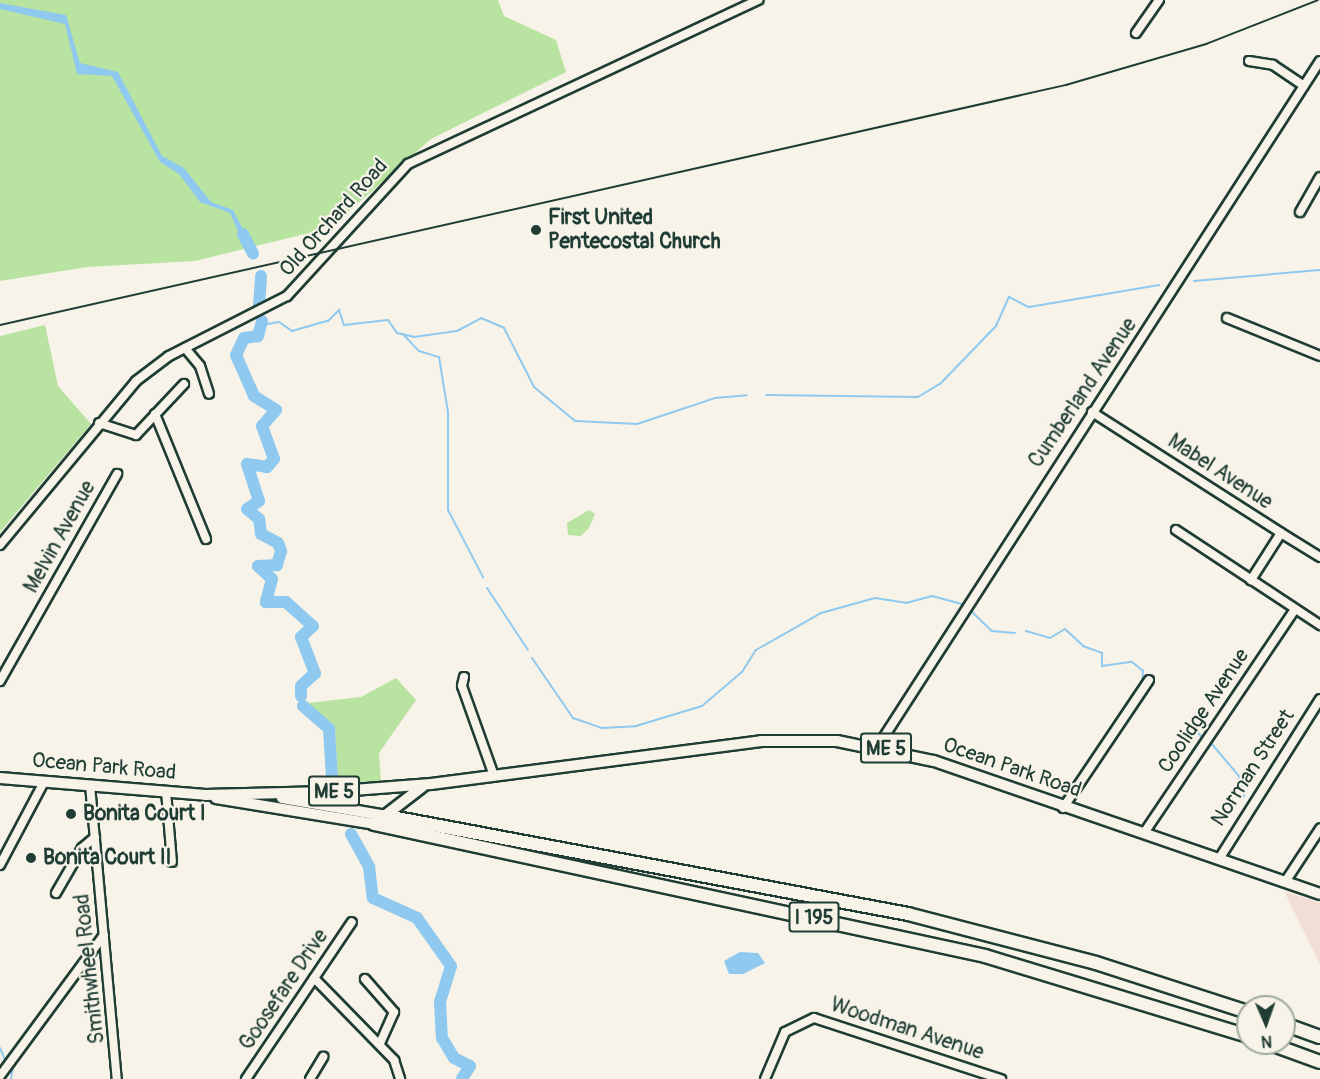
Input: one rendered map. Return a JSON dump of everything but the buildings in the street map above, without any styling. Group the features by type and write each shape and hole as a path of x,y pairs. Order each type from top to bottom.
{"highway":[{"name":"I 195","path":"386,816 908,914 1096,963 1236,1008"},
{"name":"I 195","path":"374,824 985,956 1236,1032"},
{"path":"1296,1028 1320,1037"},
{"path":"1296,1053 1320,1062"}],"main road":[{"name":"Ocean Park Road","path":"205,795 430,784 779,740 878,746 1144,833 1320,894"},
{"name":"Ocean Park Road","path":"0,778 205,795 374,824 386,816 398,803 430,784"},
{"path":"390,787 398,803"},
{"path":"237,794 386,816"}],"street":[{"name":"Old Orchard Road","path":"0,545 99,423 143,374 184,348 254,317 294,291 386,184 417,158 758,0"},
{"path":"1137,33 1159,0"},
{"path":"1249,60 1274,65 1304,87"},
{"name":"Cumberland Avenue","path":"878,746 1320,61"},
{"path":"1300,212 1320,177"},
{"path":"1227,318 1320,356"},
{"path":"184,348 200,366 209,394"},
{"path":"99,423 134,437 184,384"},
{"name":"Mabel Avenue","path":"1092,412 1281,533 1251,580"},
{"path":"155,414 206,539"},
{"name":"Melvin Avenue","path":"0,681 117,474"},
{"path":"1176,531 1320,625"},
{"path":"1281,533 1320,557"},
{"name":"Coolidge Avenue","path":"1144,833 1295,609"},
{"path":"464,677 462,686 494,776"},
{"path":"1064,808 1149,680"},
{"name":"Norman Street","path":"1219,859 1320,699"},
{"path":"0,865 44,782"},
{"name":"Smithwheel Road","path":"90,785 117,1079"},
{"path":"166,791 172,862"},
{"path":"1285,882 1320,829"},
{"path":"56,893 82,848 96,837"},
{"name":"Goosefare Drive","path":"246,1079 352,922"},
{"path":"0,1076 104,935"},
{"path":"314,978 380,1044 398,1066 400,1079"},
{"path":"365,979 394,1012 380,1044"},
{"name":"Woodman Avenue","path":"765,1079 785,1032 814,1018 1000,1079"},
{"path":"310,1079 322,1057"}],"shaded area":[{"path":"1284,891 1320,903 1320,964"}],"green space":[{"path":"0,0 498,0 504,16 556,40 566,72 431,139 347,213 317,231 195,261 87,267 0,281"},
{"path":"45,325 58,386 91,424 0,532 0,336"},
{"path":"589,510 595,514 589,528 581,536 568,535 567,523"},
{"path":"396,678 416,700 379,753 381,781 338,783 335,730 308,703 361,697"}],"water":[{"path":"0,3 66,15 80,63 118,72 162,156 184,168 211,202 233,210 252,247 246,249 230,213 200,202 179,174 160,162 112,76 77,74 65,24 0,9"},
{"path":"740,952 758,953 765,963 743,974 729,974 724,961"}],"waterway":[{"path":"243,234 253,254"},
{"path":"1194,281 1320,270"},
{"path":"259,306 261,276"},
{"path":"766,395 918,397 940,384 996,326 1009,297 1029,307 1159,285"},
{"path":"262,325 279,322 292,331 328,321 339,310 344,325 388,320 397,333 414,337 457,331 481,318 504,328 534,387 575,421 637,424 715,398 747,395"},
{"path":"262,321 258,336 244,338 236,355 254,396 276,410 262,426 274,459 267,467 247,464 259,501 247,509 259,519 261,534 278,543 281,551 277,565 258,566 272,579 266,602 286,602 313,626 301,637 315,673 301,686 301,696"},
{"path":"403,334 419,351 439,357 448,412 448,510 483,577"},
{"path":"487,588 528,650"},
{"path":"532,658 573,718 602,728 636,726 702,706 742,672 756,650 821,613 875,598 906,603 932,596 961,604"},
{"path":"969,609 992,631 1015,633"},
{"path":"1026,631 1050,638 1065,629 1083,646 1102,653 1102,666 1132,662 1143,671 1142,683"},
{"path":"303,706 329,729 332,778"},
{"path":"1197,732 1201,736"},
{"path":"1211,743 1239,776 1244,796"},
{"path":"351,834 369,867 373,898 417,918 451,966 440,1002 442,1038 454,1058 470,1066 462,1079"},
{"path":"0,1048 5,1060"},
{"path":"11,1079 13,1066"}],"railway":[{"path":"0,325 1066,85 1206,44 1318,0"}],"place":[{"name":"First United Pentecostal Church","path":"536,230"},
{"name":"Bonita Court I","path":"71,814"},
{"name":"Bonita Court II","path":"31,858"}]}
